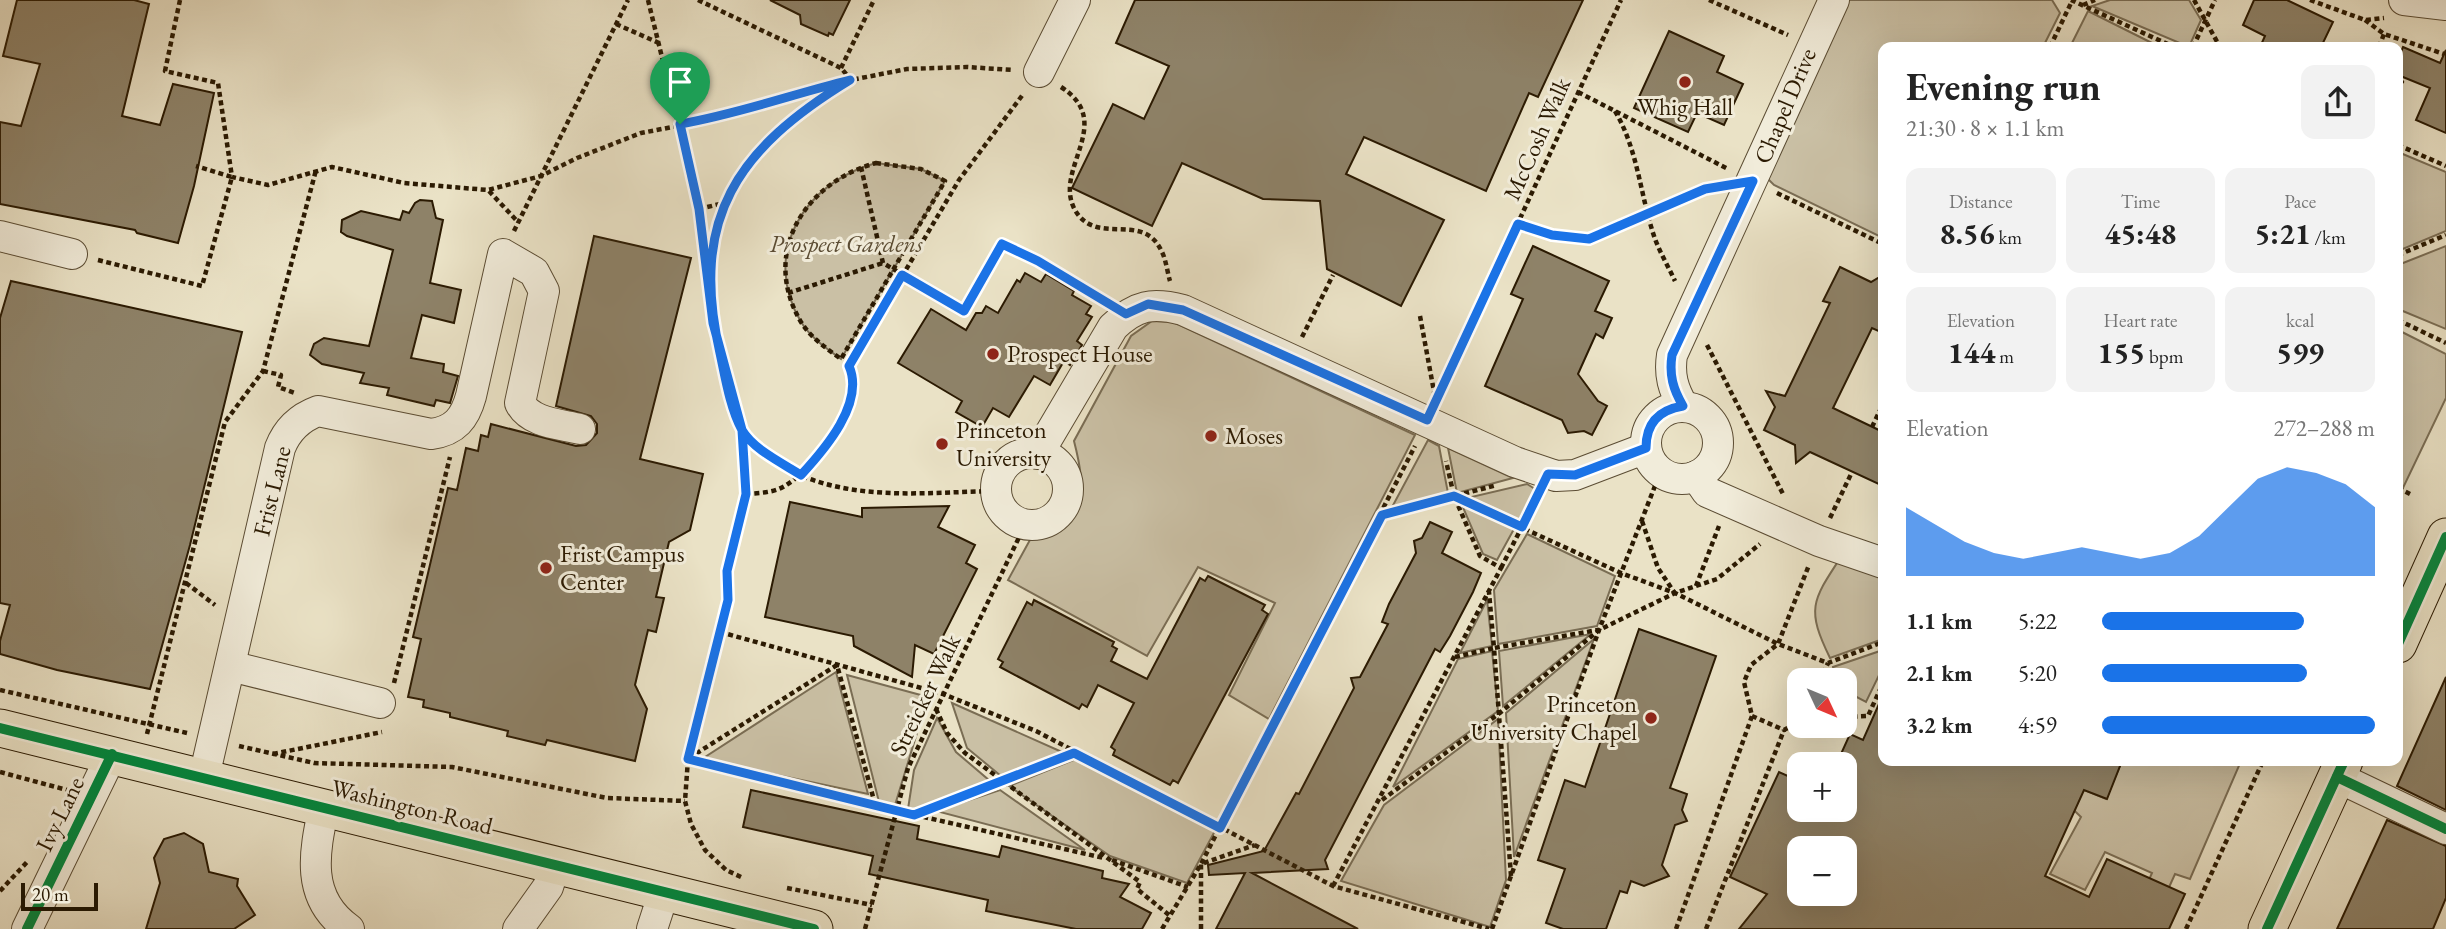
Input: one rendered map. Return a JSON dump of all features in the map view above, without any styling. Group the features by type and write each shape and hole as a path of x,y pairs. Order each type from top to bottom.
{"main road":[{"path":"2403,633 2446,537"},
{"name":"Washington Road","path":"0,729 112,754 814,929"},
{"path":"2267,929 2341,769"}],"street":[{"path":"1037,75 1075,0"},
{"name":"Chapel Drive","path":"1683,406 1674,390 1670,371 1672,355 1753,181 1811,45 1834,0"},
{"path":"2403,0 2446,5"},
{"path":"2,241 72,254"},
{"path":"503,254 534,272 544,290 544,301 520,403 525,413 536,418 580,429"},
{"name":"Frist Lane","path":"204,777 285,435 306,416 318,411 431,434 444,432 457,424 466,414 471,396 503,254"},
{"path":"1038,454 1113,327 1126,314 1148,304 1183,310 1291,359 1432,411 1515,463 1548,474 1575,475 1653,460"},
{"path":"1683,406 1705,415 1717,436 1718,449 1713,461 1696,476 1671,478 1653,460 1651,423 1659,414 1683,406"},
{"path":"1026,454 1038,454 1057,464 1064,474 1067,497 1054,517 1044,523 1025,525 1002,511 996,491 997,481 1007,463 1026,454"},
{"path":"1696,476 1707,492 1728,502 1819,541 1878,561"},
{"path":"230,666 386,705"},
{"name":"Ivy Lane","path":"27,929 112,754"},
{"path":"2341,769 2446,829"},
{"path":"324,807 313,871 319,894 331,913 349,929"},
{"path":"518,929 548,887 555,865"},
{"path":"652,929 664,892"}],"path":[{"path":"72,254 202,286 232,177 218,83 165,71 180,0"},
{"path":"503,254 628,0"},
{"path":"648,0 699,209 713,323 726,380 742,430 746,494 727,571 728,600 688,759 684,801 691,824 705,850 726,870 744,877"},
{"path":"698,0 841,68 850,80"},
{"path":"841,68 874,0"},
{"path":"1709,0 1811,45"},
{"path":"2052,42 2071,0 2163,42"},
{"path":"2082,5 2095,0"},
{"path":"2194,0 2217,42"},
{"path":"2196,42 2215,0"},
{"path":"2365,19 2384,34 2444,54"},
{"path":"616,24 660,44"},
{"path":"2381,42 2384,34"},
{"path":"196,166 268,186 316,169 332,167 404,183 488,190 541,176 609,144 680,124 730,116 800,92 850,80 907,69 967,66 1012,69 1037,75 1063,88 1076,99 1082,113 1084,139 1069,185 1075,210 1082,219 1099,230 1139,229 1151,237 1161,249 1172,290"},
{"path":"746,494 781,488 801,475 823,451 851,399 853,377 849,366 960,180 1037,75"},
{"path":"708,283 712,247 725,202 754,157 824,96 850,80"},
{"path":"1577,92 1878,242"},
{"path":"2403,147 2446,166"},
{"path":"876,163 893,164 921,169 945,181 841,359 817,341 802,323 788,293 787,249 795,223 809,202 826,186 861,167 876,163"},
{"path":"861,167 883,263 964,311 1002,244 1038,261 1126,314"},
{"path":"150,724 225,422 263,370 316,169"},
{"path":"1518,224 1552,235 1589,239 1705,189 1753,181"},
{"path":"488,190 518,222"},
{"path":"699,209 725,202"},
{"path":"2403,253 2446,235"},
{"path":"788,293 883,263"},
{"path":"1291,359 1333,275"},
{"path":"1420,316 1432,411"},
{"path":"2403,322 2446,343"},
{"path":"263,370 281,375 278,387 292,391"},
{"path":"1872,427 1878,414"},
{"path":"742,430 766,452 801,475 867,494 996,491"},
{"path":"273,754 382,732 386,705 447,464 461,449"},
{"path":"1445,452 1454,496 1480,556 1501,568"},
{"path":"720,632 943,694 1036,731 1333,886 1490,929 1511,880 1599,630 1642,520 1653,460"},
{"path":"1676,929 1752,716 1744,693 1744,682 1751,665 1778,644 1819,541 1852,472"},
{"path":"1333,886 1489,592 1548,474"},
{"path":"1382,515 1502,484"},
{"path":"2403,490 2410,494"},
{"path":"1454,496 1621,573 1675,593 1778,644 1828,663 1878,644"},
{"path":"1696,587 1728,502"},
{"path":"1642,520 1658,568 1675,593"},
{"path":"1379,802 1501,712 1599,630 1675,593 1717,579 1782,526"},
{"path":"186,583 219,608"},
{"path":"1489,592 1501,712 1511,880"},
{"path":"1455,657 1599,630"},
{"path":"1826,668 1828,663"},
{"path":"688,759 837,665"},
{"path":"837,665 875,804"},
{"path":"0,690 188,734"},
{"path":"1857,716 1868,716 1878,694"},
{"path":"936,708 947,733 956,743 1000,782 1140,882 1137,889 1169,915"},
{"path":"1752,716 1784,730"},
{"path":"1706,929 1784,730 1787,728"},
{"path":"228,743 314,763 452,767 607,797 684,801"},
{"path":"914,815 1074,753"},
{"path":"688,759 914,815 1107,858 1188,887"},
{"path":"2186,929 2261,766"},
{"path":"0,772 71,791 75,783"},
{"path":"1201,929 1201,864 1255,844"},
{"path":"0,891 35,853"},
{"path":"782,886 872,905"}],"green space":[{"path":"1845,0 2052,0 2060,13 2046,42 1878,42 1878,236 1774,185 1767,178"},
{"path":"2110,0 2189,0 2201,20 2191,42 2177,42 2092,6"},
{"path":"2088,11 2150,42 2072,42"},
{"path":"2403,154 2446,172 2446,231 2403,249"},
{"name":"Prospect Gardens","path":"876,163 921,169 945,181 841,359 814,338 801,322 790,296 785,271 788,246 796,224 810,203 829,186 851,172"},
{"path":"2446,246 2446,329 2403,311 2403,263"},
{"path":"1152,321 1173,322 1415,435 1269,719 1229,695 1275,603 1198,567 1147,656 1008,580 1031,538 1063,522 1073,512 1081,489 1074,441 1131,336"},
{"path":"2403,332 2446,354 2446,398 2403,488"},
{"path":"1428,440 1439,446 1448,493 1391,509"},
{"path":"1448,448 1513,478 1457,493"},
{"path":"1527,484 1535,489 1518,522 1467,498"},
{"path":"1462,505 1514,529 1497,560 1483,554"},
{"path":"1527,534 1615,576 1597,626 1498,644 1494,590"},
{"path":"1841,557 1878,571 1878,641 1830,658 1815,616 1818,595"},
{"path":"1487,600 1492,646 1460,653"},
{"path":"1591,634 1503,706 1499,651"},
{"path":"1594,639 1514,857 1506,713"},
{"path":"1492,651 1498,711 1393,787 1458,659"},
{"path":"1878,652 1878,677 1866,702 1857,697 1857,668 1833,668"},
{"path":"836,672 868,794 702,759"},
{"path":"847,675 928,697 895,805 879,802"},
{"path":"952,703 1062,752 1001,776 967,748"},
{"path":"937,718 956,752 990,781 918,809 908,809 914,770"},
{"path":"1498,719 1506,880 1490,927 1341,881 1384,805"},
{"path":"1076,759 1216,829 1187,883 1110,856 1009,786"},
{"path":"2120,766 2239,766 2190,879 2175,874 2161,905 2132,918 2152,873 2105,852 2085,890 2050,874 2081,817 2059,796 2075,786 2106,799"},
{"path":"1000,790 1085,850 936,811"}],"building":[{"path":"17,0 134,0 149,4 122,116 160,125 173,84 214,93 194,186 178,243 137,233 135,230 0,204 0,122 21,126 40,64 3,56"},
{"path":"770,0 850,0 833,35 829,33 828,36 801,24 800,15"},
{"path":"1135,0 1583,0 1538,97 1529,93 1486,191 1364,137 1346,174 1444,220 1401,306 1327,269 1320,201 1263,199 1182,163 1152,226 1072,188 1113,104 1144,119 1169,66 1116,43"},
{"path":"2254,0 2287,0 2333,22 2323,42 2262,42 2265,36 2243,25"},
{"name":"Whig Hall","path":"1669,31 1724,56 1717,72 1743,84 1724,125 1697,113 1688,132 1634,108"},
{"path":"2403,47 2440,63 2446,50 2446,133 2416,120 2430,88 2403,77"},
{"path":"420,200 432,201 436,218 443,220 430,283 461,290 454,323 422,315 411,358 444,364 443,372 458,376 450,403 436,400 434,406 387,395 389,388 360,383 364,373 322,364 310,355 314,344 324,338 369,346 393,250 347,236 341,232 342,220 361,211 400,220 403,211 409,213"},
{"name":"Frist Campus Center","path":"594,236 691,258 640,459 703,474 690,530 669,542 656,597 664,598 656,632 648,630 635,685 647,709 635,761 547,740 545,745 507,736 508,731 450,717 450,713 423,707 424,700 408,697 421,639 413,637 448,488 457,490 466,448 478,451 481,435 488,437 491,424 576,446 586,445 597,433 597,424 591,416 556,406"},
{"path":"1533,246 1609,281 1595,311 1612,318 1603,338 1596,334 1578,374 1598,401 1607,406 1592,435 1584,431 1568,433 1562,420 1485,386 1523,299 1511,294"},
{"path":"1840,267 1871,282 1878,278 1878,331 1872,328 1833,408 1878,430 1878,484 1810,452 1796,463 1795,445 1764,430 1775,407 1766,391 1785,396 1830,303 1823,301"},
{"name":"Prospect House","path":"1025,273 1041,282 1046,274 1074,291 1072,295 1091,306 1086,314 1092,317 1077,341 1082,345 1070,365 1064,361 1050,385 1034,376 1009,417 993,408 982,427 956,412 962,401 898,363 931,309 966,330 976,313 982,313 986,306 998,313 1017,280 1020,282"},
{"path":"11,281 242,332 190,545 150,689 57,670 0,654 0,641 10,605 0,603 0,318"},
{"path":"790,502 862,517 862,508 949,506 938,527 975,545 966,563 977,569 934,654 915,645 912,677 854,646 853,636 765,617"},
{"path":"1430,522 1452,532 1442,553 1481,573 1473,592 1440,652 1435,649 1325,860 1328,869 1252,873 1358,929 1216,929 1245,873 1209,875 1208,865 1264,851 1296,793 1299,794 1354,688 1351,678 1360,677 1388,624 1382,622 1416,553 1414,541 1422,538"},
{"path":"1208,576 1265,605 1262,610 1268,614 1178,783 1173,780 1170,785 1113,755 1115,750 1111,747 1134,703 1098,685 1087,707 1082,704 1079,709 1000,667 1003,662 998,659 1027,602 1032,605 1034,600 1114,642 1112,646 1117,649 1111,661 1147,679 1200,578 1205,581"},
{"name":"Princeton University Chapel","path":"1639,629 1716,656 1670,788 1687,794 1682,810 1687,821 1675,825 1662,865 1669,876 1644,886 1631,881 1627,893 1620,891 1606,929 1563,929 1546,923 1565,869 1538,860 1565,780 1585,787"},
{"path":"2446,677 2446,810 2397,786"},
{"path":"1878,706 1878,766 2120,766 2107,799 2084,790 2045,876 2089,897 2107,859 2185,894 2169,929 1739,929 1767,894 1730,877 1779,772 1787,776 1787,822 1857,822 1857,752 1842,752 1848,738 1863,740"},
{"path":"751,790 919,826 917,839 999,857 1002,846 1103,871 1102,878 1129,884 1120,897 1151,913 1142,929 1076,929 986,911 988,900 869,874 873,856 743,827"},
{"path":"2387,820 2446,846 2446,898 2433,929 2337,929"},
{"path":"184,833 203,844 209,872 238,879 237,886 255,915 234,929 146,929 160,883 154,858 164,839"}],"cycle path":[{"path":"2403,633 2446,537"},
{"path":"0,728 814,929"},
{"path":"27,929 112,754"},
{"path":"2267,929 2342,766"},
{"path":"2337,777 2446,829"}],"place":[{"name":"Whig Hall","path":"1685,82"},
{"name":"Prospect House","path":"993,354"},
{"name":"Moses","path":"1211,436"},
{"name":"Princeton University","path":"942,444"},
{"name":"Frist Campus Center","path":"546,568"},
{"name":"Princeton University Chapel","path":"1651,718"}],"route":[{"path":"680,124 699,209 708,283 713,323 726,380 742,430 746,494 727,571 728,600 688,759 914,815 1074,753 1220,828 1382,515 1454,496 1522,527 1548,474 1575,475 1646,448 1646,435 1651,423 1659,414 1670,408 1683,406 1674,390 1670,371 1672,355 1753,181 1705,189 1662,205 1625,225 1589,239 1552,235 1518,224 1427,420 1183,310 1148,304 1126,314 1038,261 1002,244 964,311 902,275 849,366 854,387 851,399 823,451 801,475 766,452 742,430 726,380 713,323 708,283 712,247 725,202 754,157 799,116 850,80 800,92 730,116 680,124"}]}
